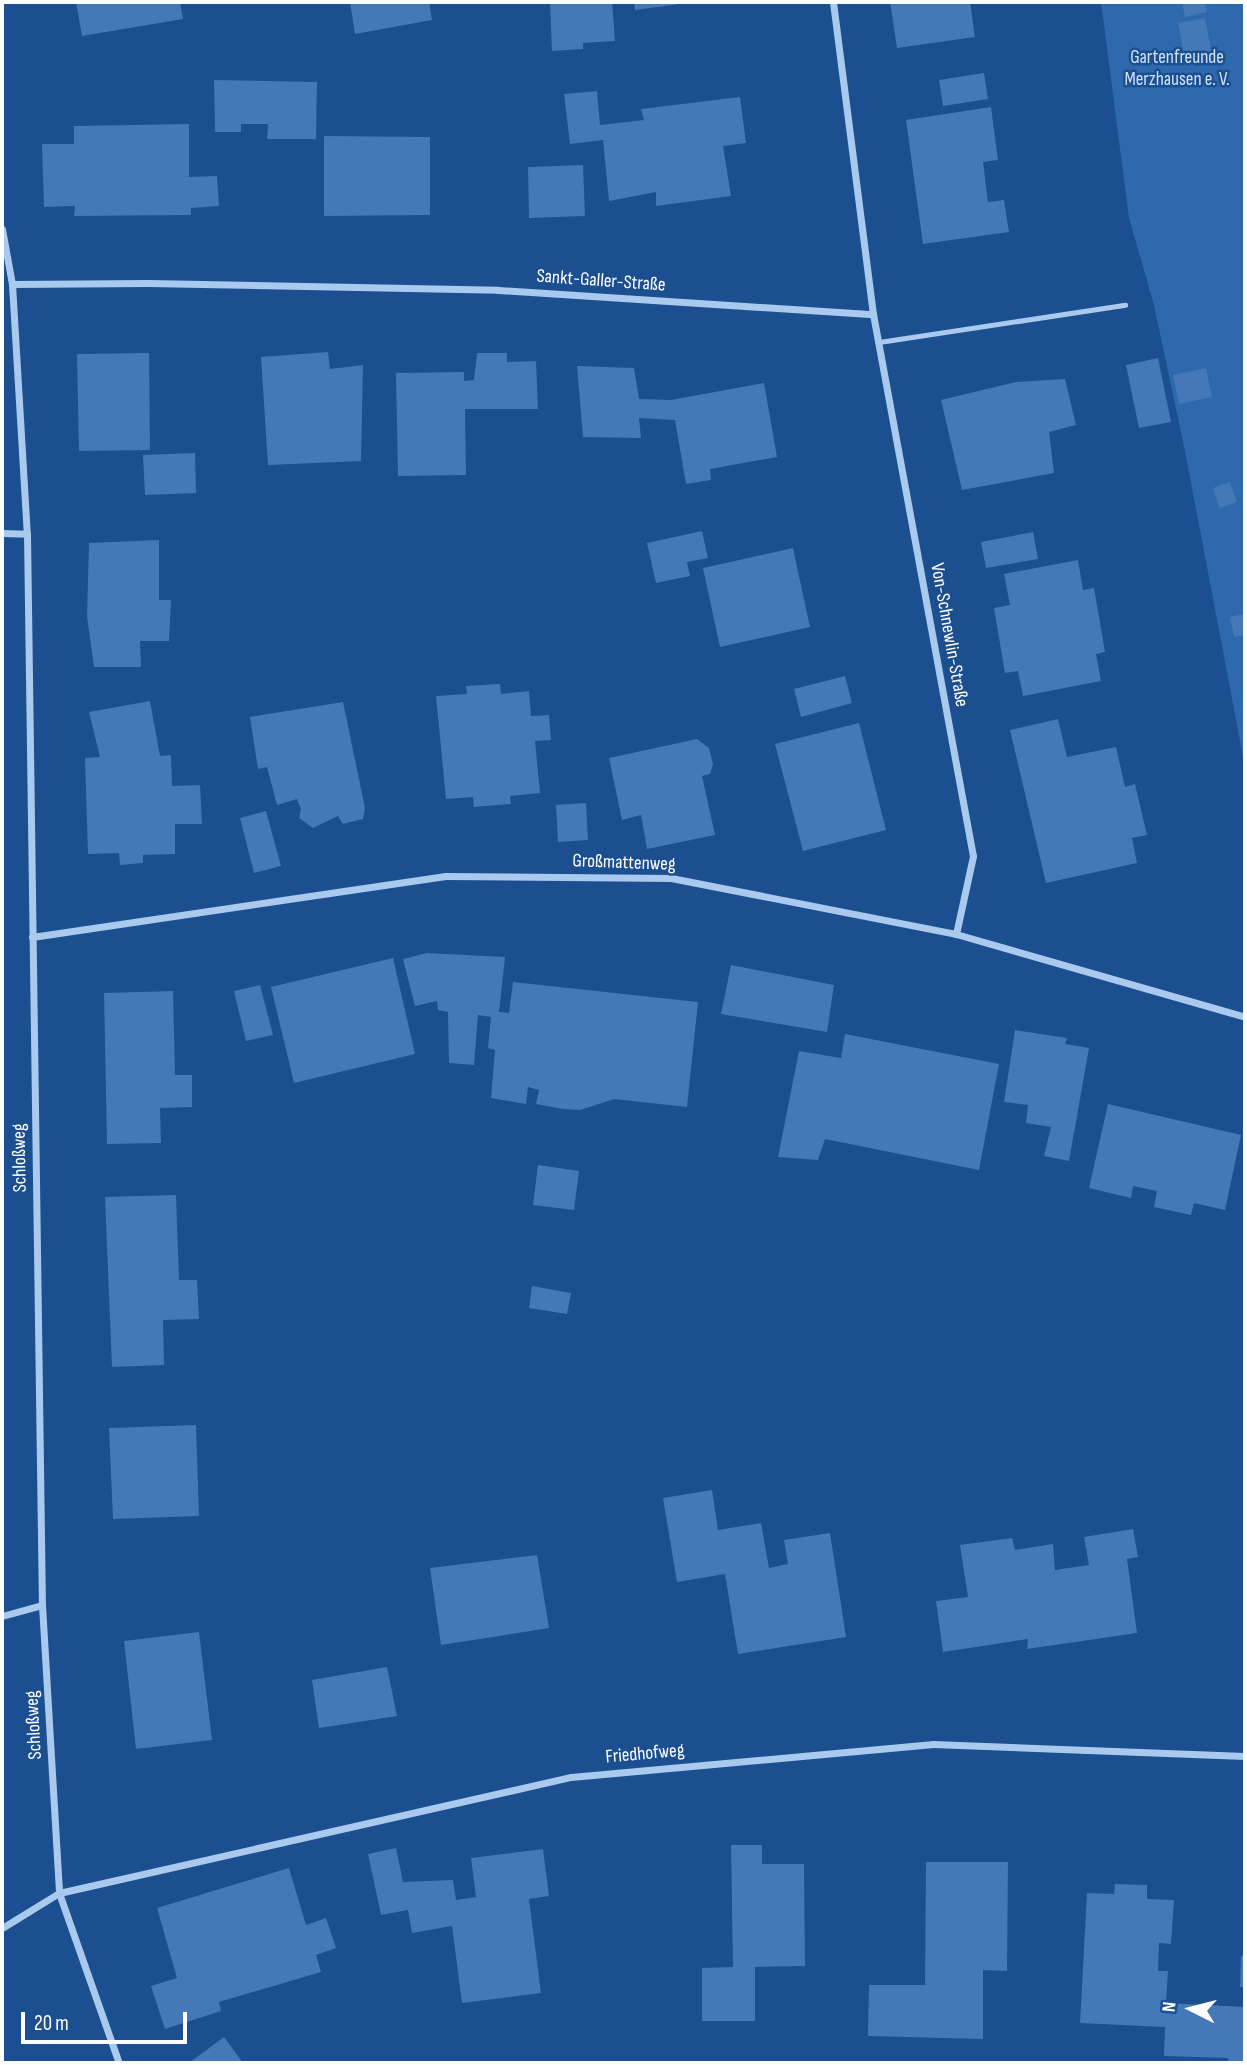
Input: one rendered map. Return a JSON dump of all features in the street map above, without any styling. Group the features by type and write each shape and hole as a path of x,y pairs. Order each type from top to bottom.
{"street":[{"path":"833,2 873,314"},
{"name":"Schloßweg","path":"2,229 12,284 27,534 42,1605 59,1893 119,2063"},
{"name":"Sankt-Galler-Straße","path":"12,284 162,283 498,290 873,314"},
{"name":"Von-Schnewlin-Straße","path":"873,314 973,856 956,934"},
{"path":"2,533 27,534"},
{"name":"Großmattenweg","path":"32,937 446,876 671,878 956,934 1245,1017"},
{"path":"2,1616 42,1605"},
{"name":"Friedhofweg","path":"59,1893 571,1777 933,1744 1245,1756"},
{"path":"2,1928 59,1893"}],"lane":[{"path":"879,342 1125,305"}],"green space":[{"name":"Gartenfreunde Merzhausen e. V.","path":"1101,2 1245,2 1245,767 1185,451 1154,305 1129,218"}],"building":[{"path":"76,2 180,2 183,19 82,36"},
{"path":"350,2 429,2 432,20 355,34"},
{"path":"612,2 615,41 583,43 583,49 552,51 550,3"},
{"path":"634,2 687,2 687,3 635,10"},
{"path":"890,2 970,2 975,37 897,48"},
{"path":"1182,2 1205,2 1207,12 1185,17"},
{"path":"1205,18 1212,54 1185,59 1178,23"},
{"path":"984,73 988,99 943,106 939,80"},
{"path":"214,80 317,82 316,139 267,139 268,124 241,124 241,132 215,132"},
{"path":"597,91 600,125 644,120 641,109 740,97 746,143 723,146 731,196 656,206 656,192 609,201 603,140 570,144 564,94"},
{"path":"991,107 998,160 983,162 988,202 1004,200 1009,232 923,244 906,120"},
{"path":"189,124 189,177 217,176 219,206 191,208 191,215 74,216 75,206 44,207 42,144 74,144 74,126"},
{"path":"324,136 430,137 430,215 324,216"},
{"path":"583,165 585,216 529,218 528,167"},
{"path":"328,352 330,369 363,365 361,461 268,465 261,357"},
{"path":"149,353 150,450 79,451 77,354"},
{"path":"477,353 507,353 507,362 536,361 538,409 465,409 466,475 398,476 396,373 464,372 464,381 474,380"},
{"path":"1158,358 1171,422 1139,428 1126,365"},
{"path":"577,366 634,368 639,399 671,400 764,383 777,457 710,469 711,480 686,484 675,420 639,418 641,438 583,437"},
{"path":"1206,368 1212,397 1179,404 1173,375"},
{"path":"1065,379 1076,425 1049,432 1054,473 962,490 941,400 1016,382"},
{"path":"195,453 196,493 145,495 143,455"},
{"path":"1230,482 1237,502 1219,508 1213,488"},
{"path":"702,531 708,558 687,562 690,576 656,583 647,543"},
{"path":"1033,532 1038,559 986,568 981,542"},
{"path":"159,540 159,600 171,600 169,641 140,641 141,667 94,667 87,616 89,543"},
{"path":"793,548 810,627 720,647 703,568"},
{"path":"1078,560 1083,590 1094,588 1105,652 1096,654 1101,681 1023,696 1018,671 1005,673 994,608 1010,605 1004,574"},
{"path":"1245,614 1245,635 1234,637 1230,617"},
{"path":"845,676 852,703 801,717 794,689"},
{"path":"500,684 501,694 529,691 531,716 549,715 551,740 535,741 540,793 510,796 511,804 474,807 473,797 446,799 436,696 467,694 466,686"},
{"path":"150,701 160,756 171,755 172,786 200,785 202,824 175,824 175,854 143,855 143,863 120,865 119,853 88,854 85,758 100,757 89,712"},
{"path":"343,702 365,808 363,819 343,824 338,816 313,828 299,818 301,809 297,799 277,805 267,767 258,769 250,717"},
{"path":"1058,719 1067,757 1116,747 1125,787 1135,784 1147,835 1132,838 1137,863 1046,883 1010,730"},
{"path":"859,723 886,830 803,851 775,744"},
{"path":"697,739 709,748 713,764 710,774 702,776 715,835 647,849 641,815 622,820 609,758"},
{"path":"586,803 588,840 558,842 556,805"},
{"path":"266,811 281,866 254,873 240,818"},
{"path":"427,953 505,957 499,1012 509,1013 513,982 698,1002 687,1107 614,1099 580,1110 563,1109 536,1104 539,1090 528,1087 526,1104 491,1098 495,1050 488,1048 491,1017 478,1015 474,1065 449,1063 448,1012 438,1010 437,1001 415,1006 403,959"},
{"path":"393,958 415,1054 294,1083 271,987"},
{"path":"731,965 834,985 827,1032 721,1014"},
{"path":"260,985 273,1035 246,1041 234,991"},
{"path":"173,991 175,1075 192,1075 192,1107 160,1108 161,1143 107,1144 104,993"},
{"path":"1015,1030 1067,1038 1065,1044 1089,1048 1069,1161 1044,1156 1051,1127 1026,1123 1028,1105 1004,1102"},
{"path":"845,1034 999,1064 979,1170 825,1139 818,1160 778,1157 799,1051 841,1058"},
{"path":"1108,1104 1241,1135 1225,1210 1194,1203 1191,1215 1154,1207 1157,1191 1133,1186 1131,1198 1089,1188"},
{"path":"538,1165 579,1171 574,1210 533,1205"},
{"path":"176,1195 179,1280 197,1280 199,1319 163,1320 164,1365 112,1367 105,1197"},
{"path":"532,1286 571,1293 567,1314 529,1308"},
{"path":"196,1425 199,1516 113,1519 109,1428"},
{"path":"712,1490 718,1530 761,1523 769,1568 788,1564 784,1540 830,1533 846,1637 738,1654 725,1574 677,1582 663,1498"},
{"path":"1133,1529 1138,1557 1127,1559 1137,1633 1027,1649 1028,1639 943,1652 936,1601 968,1597 960,1545 1012,1538 1015,1550 1053,1544 1055,1570 1089,1565 1084,1537"},
{"path":"537,1555 549,1628 441,1645 430,1568"},
{"path":"199,1632 212,1740 136,1749 124,1641"},
{"path":"387,1667 397,1716 319,1728 312,1680"},
{"path":"731,1845 762,1845 762,1864 804,1864 805,1966 755,1967 755,2021 702,2021 702,1968 733,1967"},
{"path":"396,1848 403,1882 453,1880 456,1900 476,1897 471,1858 543,1849 549,1896 529,1899 541,1993 462,2003 452,1926 412,1933 408,1910 381,1915 368,1854"},
{"path":"926,1862 1008,1862 1007,1971 983,1970 983,2039 868,2036 869,1985 925,1985"},
{"path":"289,1868 306,1925 326,1918 336,1948 316,1955 321,1972 219,2002 221,2011 165,2029 151,1986 177,1978 157,1908"},
{"path":"1115,1884 1147,1885 1147,1899 1174,1900 1171,1944 1159,1943 1158,1971 1168,1971 1166,2003 1245,2007 1245,2063 1228,2063 1228,2058 1164,2056 1165,2027 1080,2023 1087,1893 1114,1894"},
{"path":"1241,1956 1245,1956 1245,1987 1240,1987"},
{"path":"224,2037 243,2063 189,2063"}]}
